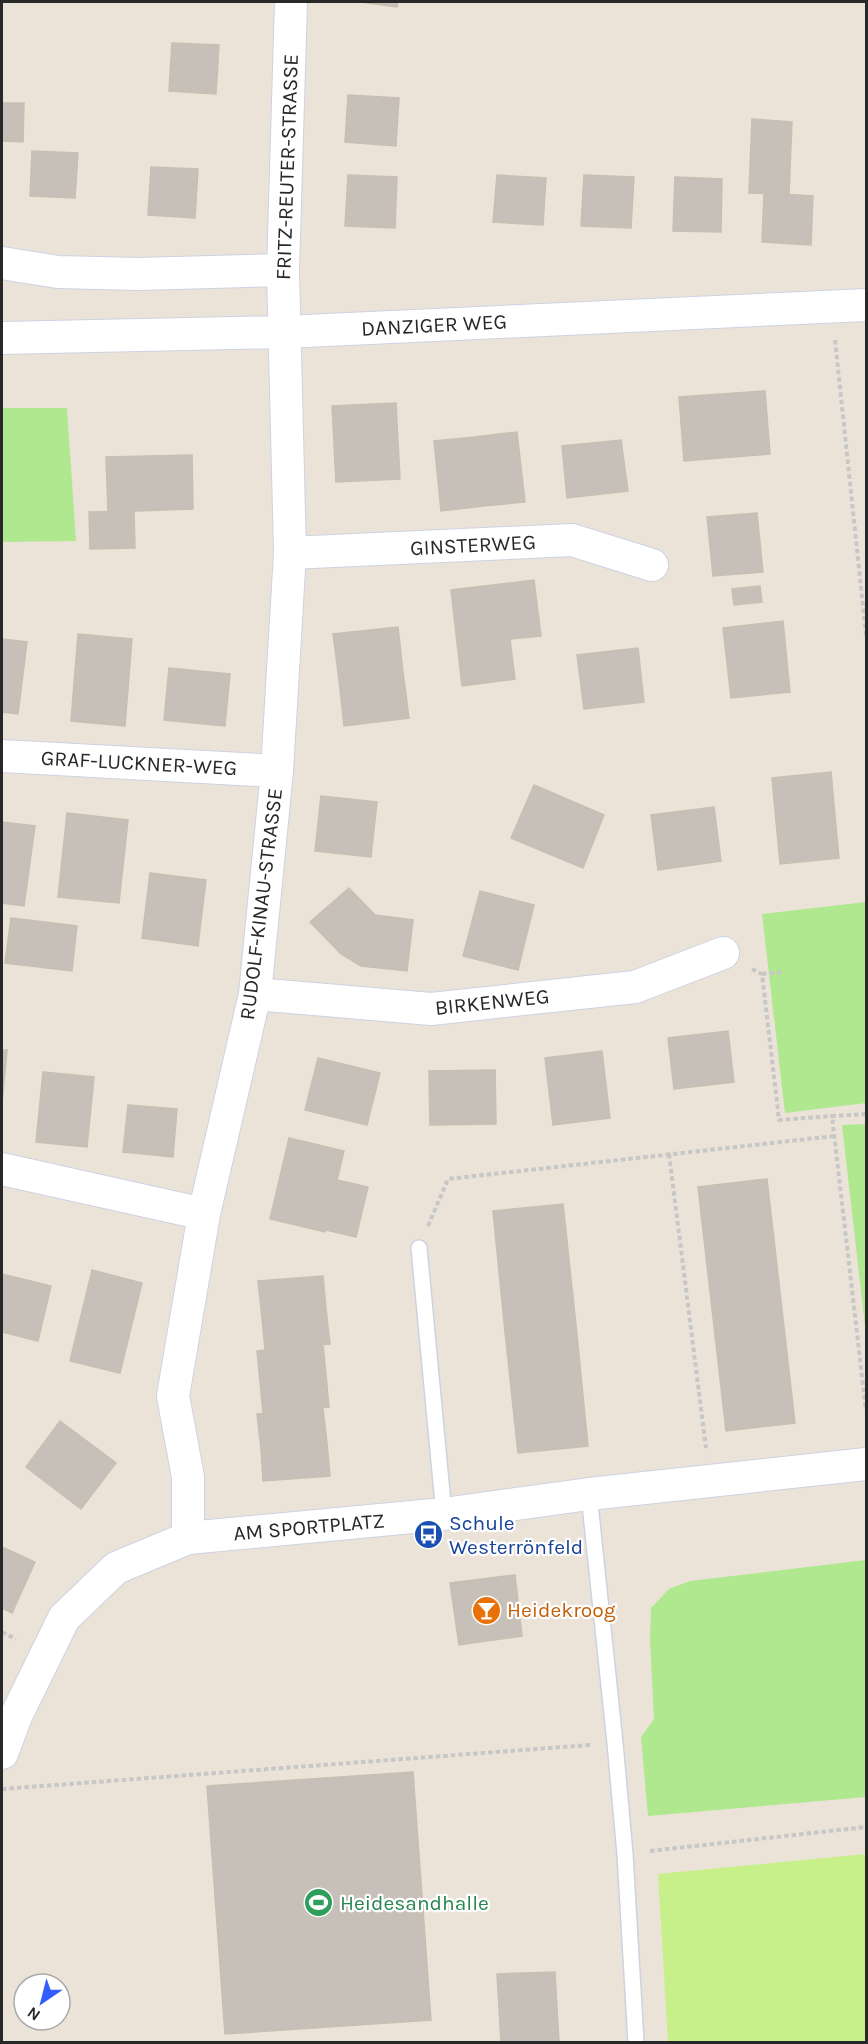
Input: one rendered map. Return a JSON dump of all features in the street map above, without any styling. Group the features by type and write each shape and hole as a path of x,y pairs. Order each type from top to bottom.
{"street":[{"name":"FRITZ-REUTER-STRASSE","path":"284,332 283,270 291,2"},
{"path":"2,263 58,272 139,274 283,270"},
{"name":"DANZIGER WEG","path":"2,338 284,332 867,305"},
{"name":"RUDOLF-KINAU-STRASSE","path":"188,1538 188,1477 173,1396 204,1214 255,993 277,771 290,554 284,332"},
{"name":"GINSTERWEG","path":"290,554 572,540 652,565"},
{"name":"GRAF-LUCKNER-WEG","path":"2,756 277,771"},
{"name":"BIRKENWEG","path":"255,993 431,1009 634,987 723,953"},
{"path":"2,1169 204,1214"},
{"name":"AM SPORTPLATZ","path":"2,1753 16,1716 64,1618 116,1568 188,1538 444,1514 589,1494 867,1464"}],"lane":[{"path":"419,1248 444,1514"},
{"path":"589,1494 625,1854 636,2043"}],"path":[{"path":"832,306 867,635"},
{"path":"723,953 762,974 784,972"},
{"path":"762,974 779,1120 867,1114"},
{"path":"832,1116 867,1411"},
{"path":"419,1248 448,1179 834,1136"},
{"path":"669,1154 710,1480"},
{"path":"2,1789 615,1743"},
{"path":"625,1854 867,1827"}],"green space":[{"path":"2,408 67,408 76,541 2,542"},
{"path":"866,902 866,1103 785,1113 762,914"},
{"path":"866,1124 866,1335 842,1125"},
{"path":"866,1560 866,1797 648,1816 641,1737 654,1719 650,1639 651,1608 669,1589 690,1581"},
{"path":"866,1854 866,2042 668,2042 658,1874"}],"building":[{"path":"360,2 398,2 397,7"},
{"path":"172,43 219,45 216,94 169,91"},
{"path":"348,95 399,98 396,146 345,142"},
{"path":"2,103 24,103 23,142 2,141"},
{"path":"752,119 792,122 789,194 749,193"},
{"path":"32,151 78,153 75,198 30,196"},
{"path":"151,167 198,169 195,218 148,215"},
{"path":"348,175 397,177 395,228 345,226"},
{"path":"497,175 546,178 543,225 493,222"},
{"path":"584,175 634,177 631,228 581,226"},
{"path":"675,177 722,179 721,232 673,231"},
{"path":"764,193 813,196 811,245 762,242"},
{"path":"765,391 770,454 684,461 679,397"},
{"path":"396,403 400,479 336,482 332,406"},
{"path":"517,432 525,502 483,506 475,437"},
{"path":"475,437 483,506 441,511 434,441"},
{"path":"621,440 628,491 567,498 562,446"},
{"path":"192,455 193,509 108,512 106,457"},
{"path":"134,511 135,548 90,549 89,512"},
{"path":"757,513 763,572 713,576 707,517"},
{"path":"534,580 541,636 510,639 515,679 462,686 451,590"},
{"path":"760,586 762,602 734,605 732,589"},
{"path":"783,621 790,692 731,698 723,628"},
{"path":"398,627 403,672 339,680 333,634"},
{"path":"78,634 132,639 125,726 71,721"},
{"path":"2,639 27,642 18,714 2,712"},
{"path":"638,648 644,702 584,709 577,655"},
{"path":"169,668 230,674 225,726 164,720"},
{"path":"403,672 409,718 344,726 339,680"},
{"path":"831,772 835,816 776,821 772,778"},
{"path":"534,785 604,815 583,868 511,838"},
{"path":"321,796 377,802 371,857 315,851"},
{"path":"714,807 721,861 658,870 651,815"},
{"path":"67,813 128,820 119,903 58,897"},
{"path":"835,816 839,858 780,864 776,821"},
{"path":"2,822 35,826 24,906 2,903"},
{"path":"150,873 206,880 198,946 142,938"},
{"path":"349,888 375,915 413,920 407,971 361,966 341,954 310,922"},
{"path":"480,891 534,905 518,970 463,956"},
{"path":"11,918 44,922 39,967 5,963"},
{"path":"44,922 77,926 72,971 39,967"},
{"path":"728,1031 734,1082 674,1089 668,1038"},
{"path":"2,1050 7,1050 2,1103"},
{"path":"602,1051 610,1118 553,1125 545,1058"},
{"path":"318,1058 380,1073 367,1125 305,1110"},
{"path":"495,1070 496,1124 430,1125 429,1071"},
{"path":"43,1072 94,1077 87,1147 36,1142"},
{"path":"128,1105 177,1109 173,1157 123,1152"},
{"path":"289,1138 344,1151 337,1180 368,1187 356,1237 270,1219"},
{"path":"767,1179 781,1301 712,1309 698,1187"},
{"path":"563,1204 576,1325 505,1332 493,1211"},
{"path":"92,1270 142,1283 120,1373 70,1361"},
{"path":"2,1274 51,1286 38,1341 2,1332"},
{"path":"323,1276 326,1309 262,1318 258,1281"},
{"path":"781,1301 795,1423 726,1431 712,1309"},
{"path":"326,1309 330,1344 265,1350 262,1318"},
{"path":"576,1325 588,1446 518,1453 505,1332"},
{"path":"323,1344 326,1375 260,1382 257,1351"},
{"path":"326,1375 329,1407 263,1413 260,1382"},
{"path":"323,1408 327,1443 261,1449 257,1414"},
{"path":"60,1421 116,1463 81,1509 26,1467"},
{"path":"327,1443 330,1476 263,1481 261,1449"},
{"path":"2,1547 35,1562 12,1613 2,1608"},
{"name":"Heidekroog","path":"515,1575 522,1636 459,1645 450,1583"},
{"name":"Heidesandhalle","path":"413,1772 431,2020 225,2034 207,1786"},
{"path":"555,1972 559,2042 501,2042 497,1974"}],"place":[{"name":"Schule Westerrönfeld","path":"428,1535"},
{"name":"Heidekroog","path":"486,1610"},
{"name":"Heidesandhalle","path":"319,1903"}]}
